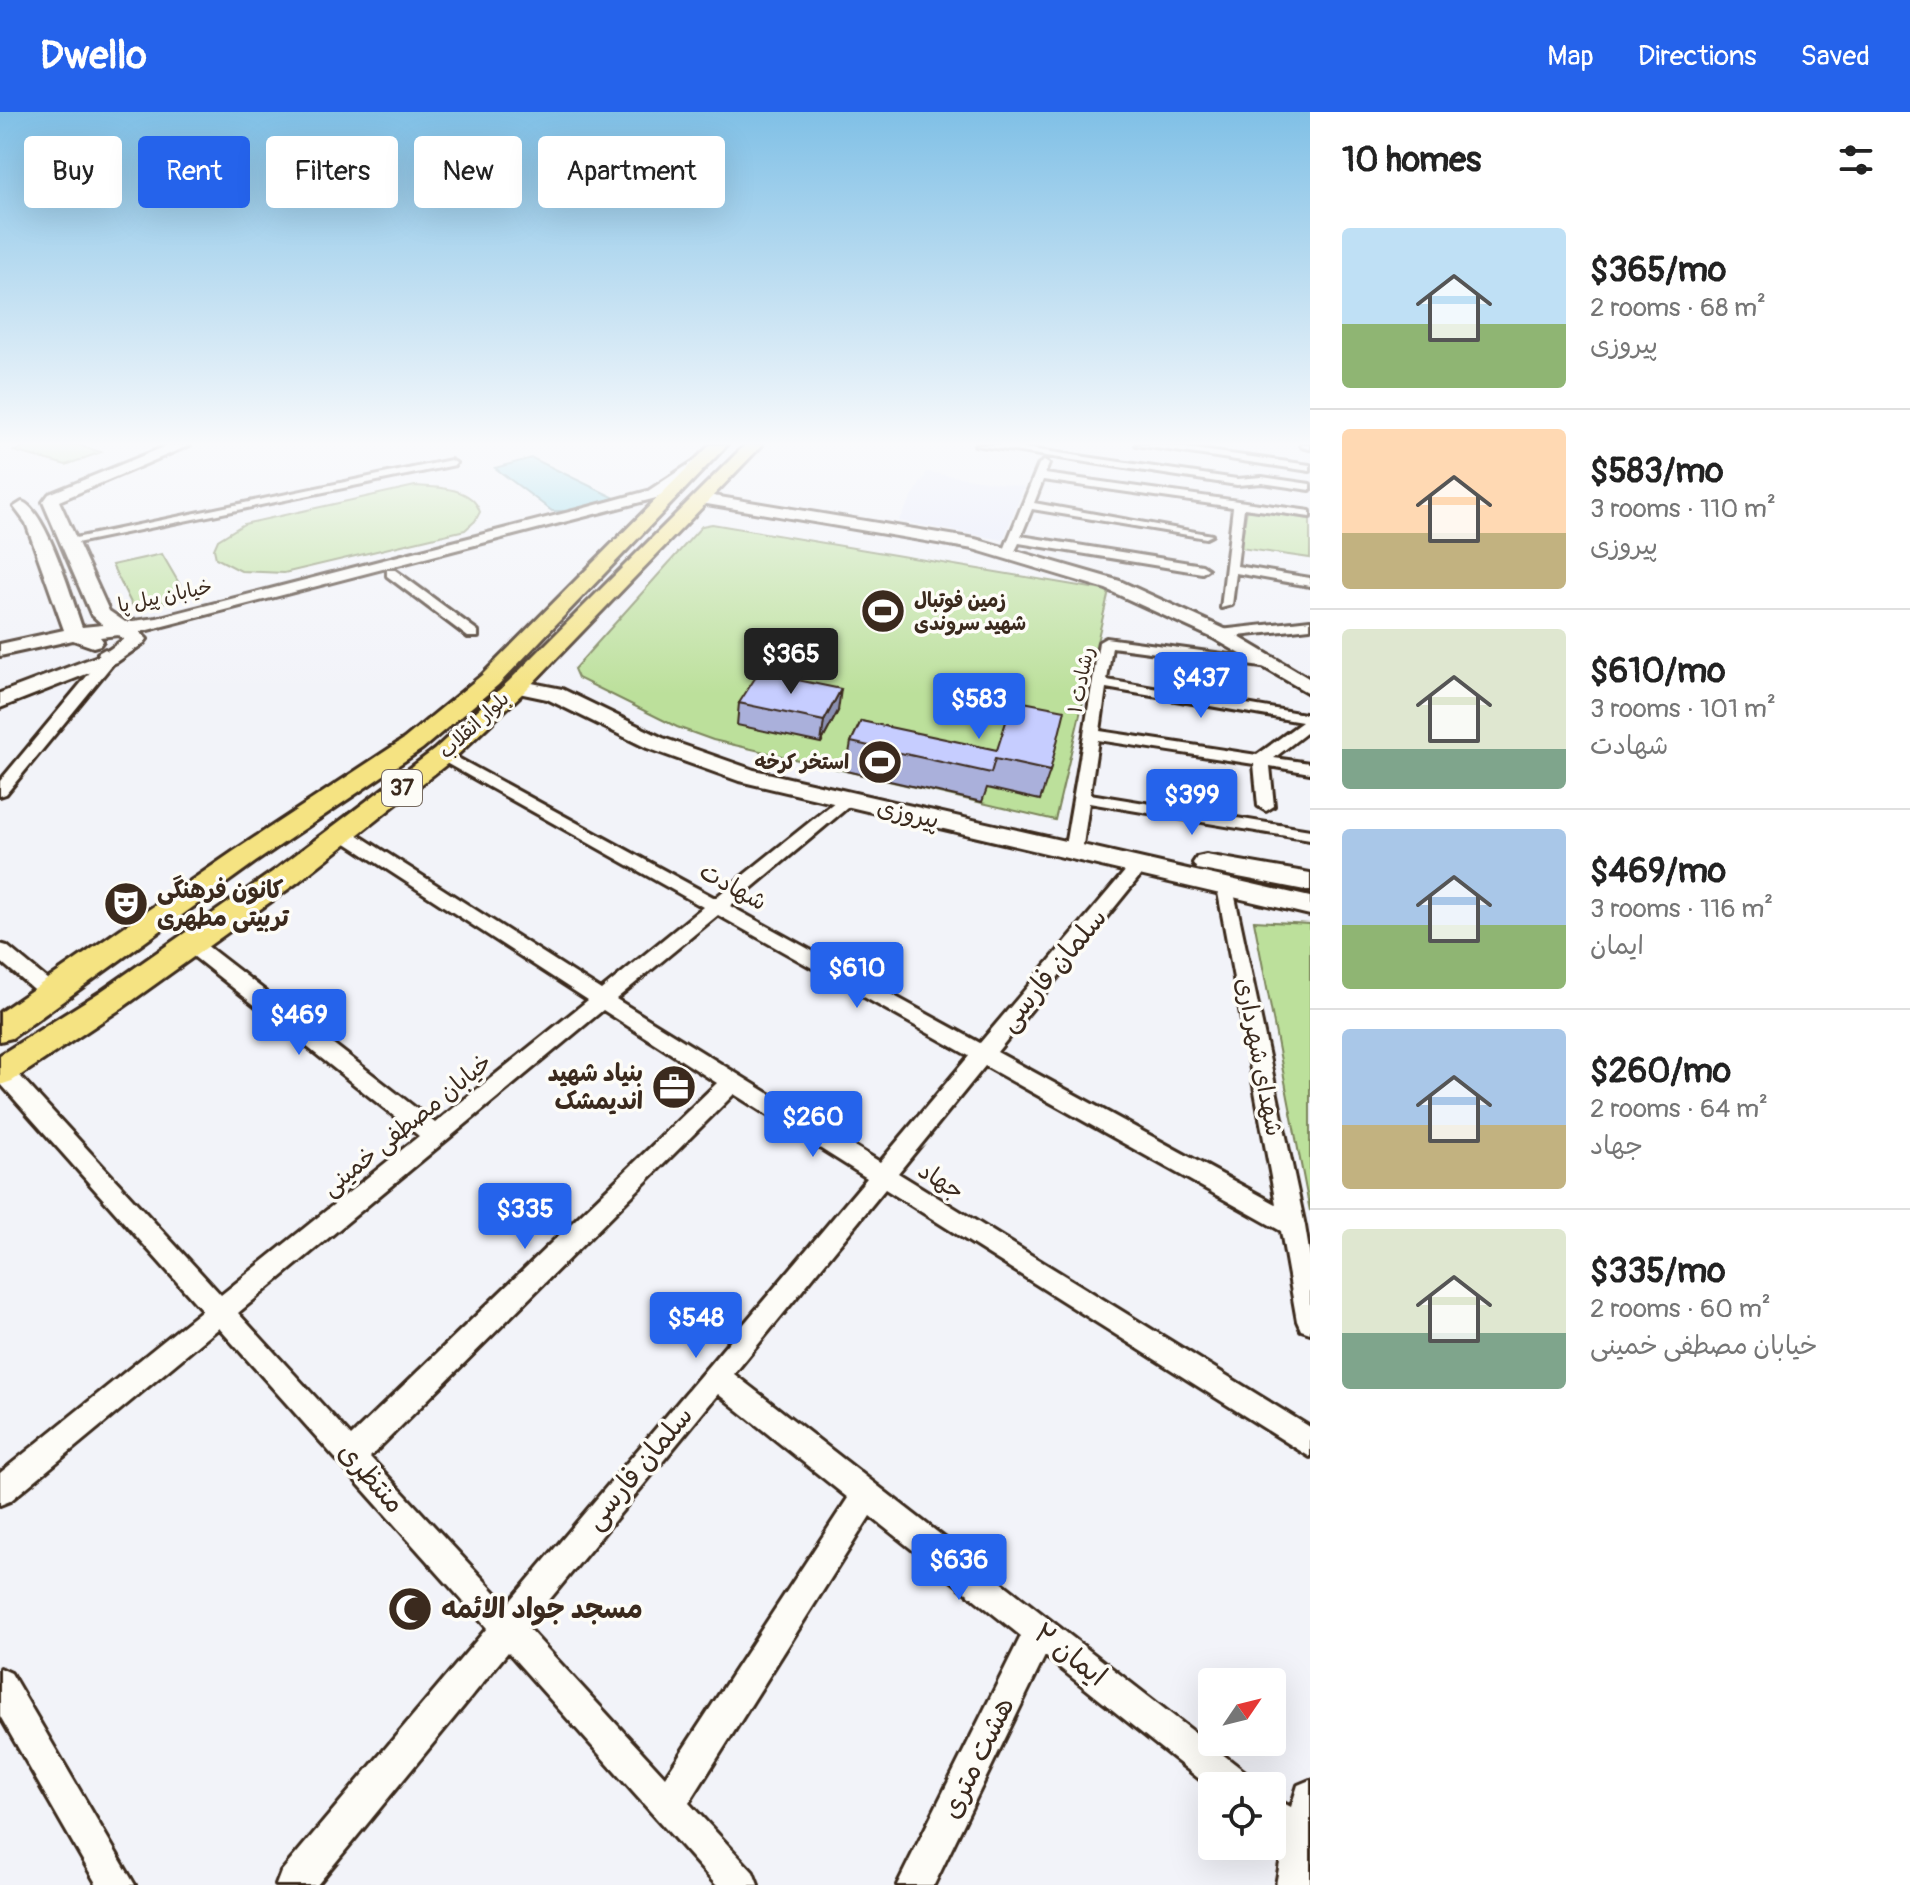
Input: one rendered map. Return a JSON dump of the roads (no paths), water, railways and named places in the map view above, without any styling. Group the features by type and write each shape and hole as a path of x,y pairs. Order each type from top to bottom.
{"main road":[{"path":"36,528 95,646"},
{"path":"53,528 67,541 101,614 130,634"},
{"name":"خیابان پیل پا","path":"0,658 95,646 157,624 551,528"},
{"name":"خیابان پیل پا","path":"130,634 391,573 565,528"},
{"path":"622,528 630,540"},
{"name":"بلوار انقلاب","path":"0,1029 244,857 413,744 490,680 641,528"},
{"name":"بلوار انقلاب","path":"1,1072 288,875 443,755 687,528"},
{"path":"819,528 972,557 1011,547 1113,585 1220,634 1310,688"},
{"path":"0,698 95,646 130,634"},
{"name":"خیابان پیل پا","path":"0,650 95,646"},
{"name":"پیروزی","path":"526,676 554,694 698,761 747,776 847,800 1073,845 1310,882"},
{"name":"پیروزی","path":"526,676 565,688 665,737 706,753 1073,845 1138,867 1310,906"},
{"path":"244,857 241,869 251,878 269,880 288,875"},
{"path":"149,925 180,918 195,925 193,941"}],"street":[{"path":"67,541 132,528"},
{"path":"1011,547 1019,528"},
{"path":"1011,547 1072,528"},
{"path":"1122,528 1202,569"},
{"path":"1162,528 1206,535"},
{"path":"1226,605 1236,528"},
{"path":"1230,568 1310,582"},
{"path":"391,573 473,634"},
{"path":"1220,634 1310,624"},
{"name":"رشادت ۱","path":"1073,845 1106,642 1269,664"},
{"path":"0,791 95,646"},
{"path":"1099,683 1310,721"},
{"path":"1261,760 1310,721"},
{"path":"1091,734 1310,768"},
{"name":"شهادت","path":"443,755 1293,1226"},
{"path":"1261,760 1266,806"},
{"path":"1080,797 1310,835"},
{"name":"خیابان مصطفی خمینی","path":"0,1491 847,800"},
{"name":"جهاد","path":"343,833 602,1000 1310,1443"},
{"name":"سلمان فارسی","path":"294,1885 1138,867"},
{"name":"شهدای شهرداری","path":"1226,887 1310,1321"},
{"path":"193,941 435,1136"},
{"path":"0,951 52,994"},
{"name":"منتظری","path":"1,1072 740,1885"},
{"path":"351,1456 733,1081"},
{"name":"ایمان ۲","path":"716,1376 1218,1772"},
{"path":"667,1805 867,1495"},
{"name":"هشت متری","path":"915,1885 1040,1632"},
{"path":"0,1684 117,1885"},
{"path":"1294,1885 1310,1797"},
{"path":"1286,1825 1302,1838"}],"place":[{"name":"زمین فوتبال شهید سروندی","path":"883,611"},
{"name":"استخر کرخه","path":"880,762"},
{"name":"کانون فرهنگی تربیتی مطهری","path":"126,904"},
{"name":"بنیاد شهید اندیمشک","path":"674,1087"},
{"name":"مسجد جواد الائمه","path":"410,1609"}]}
